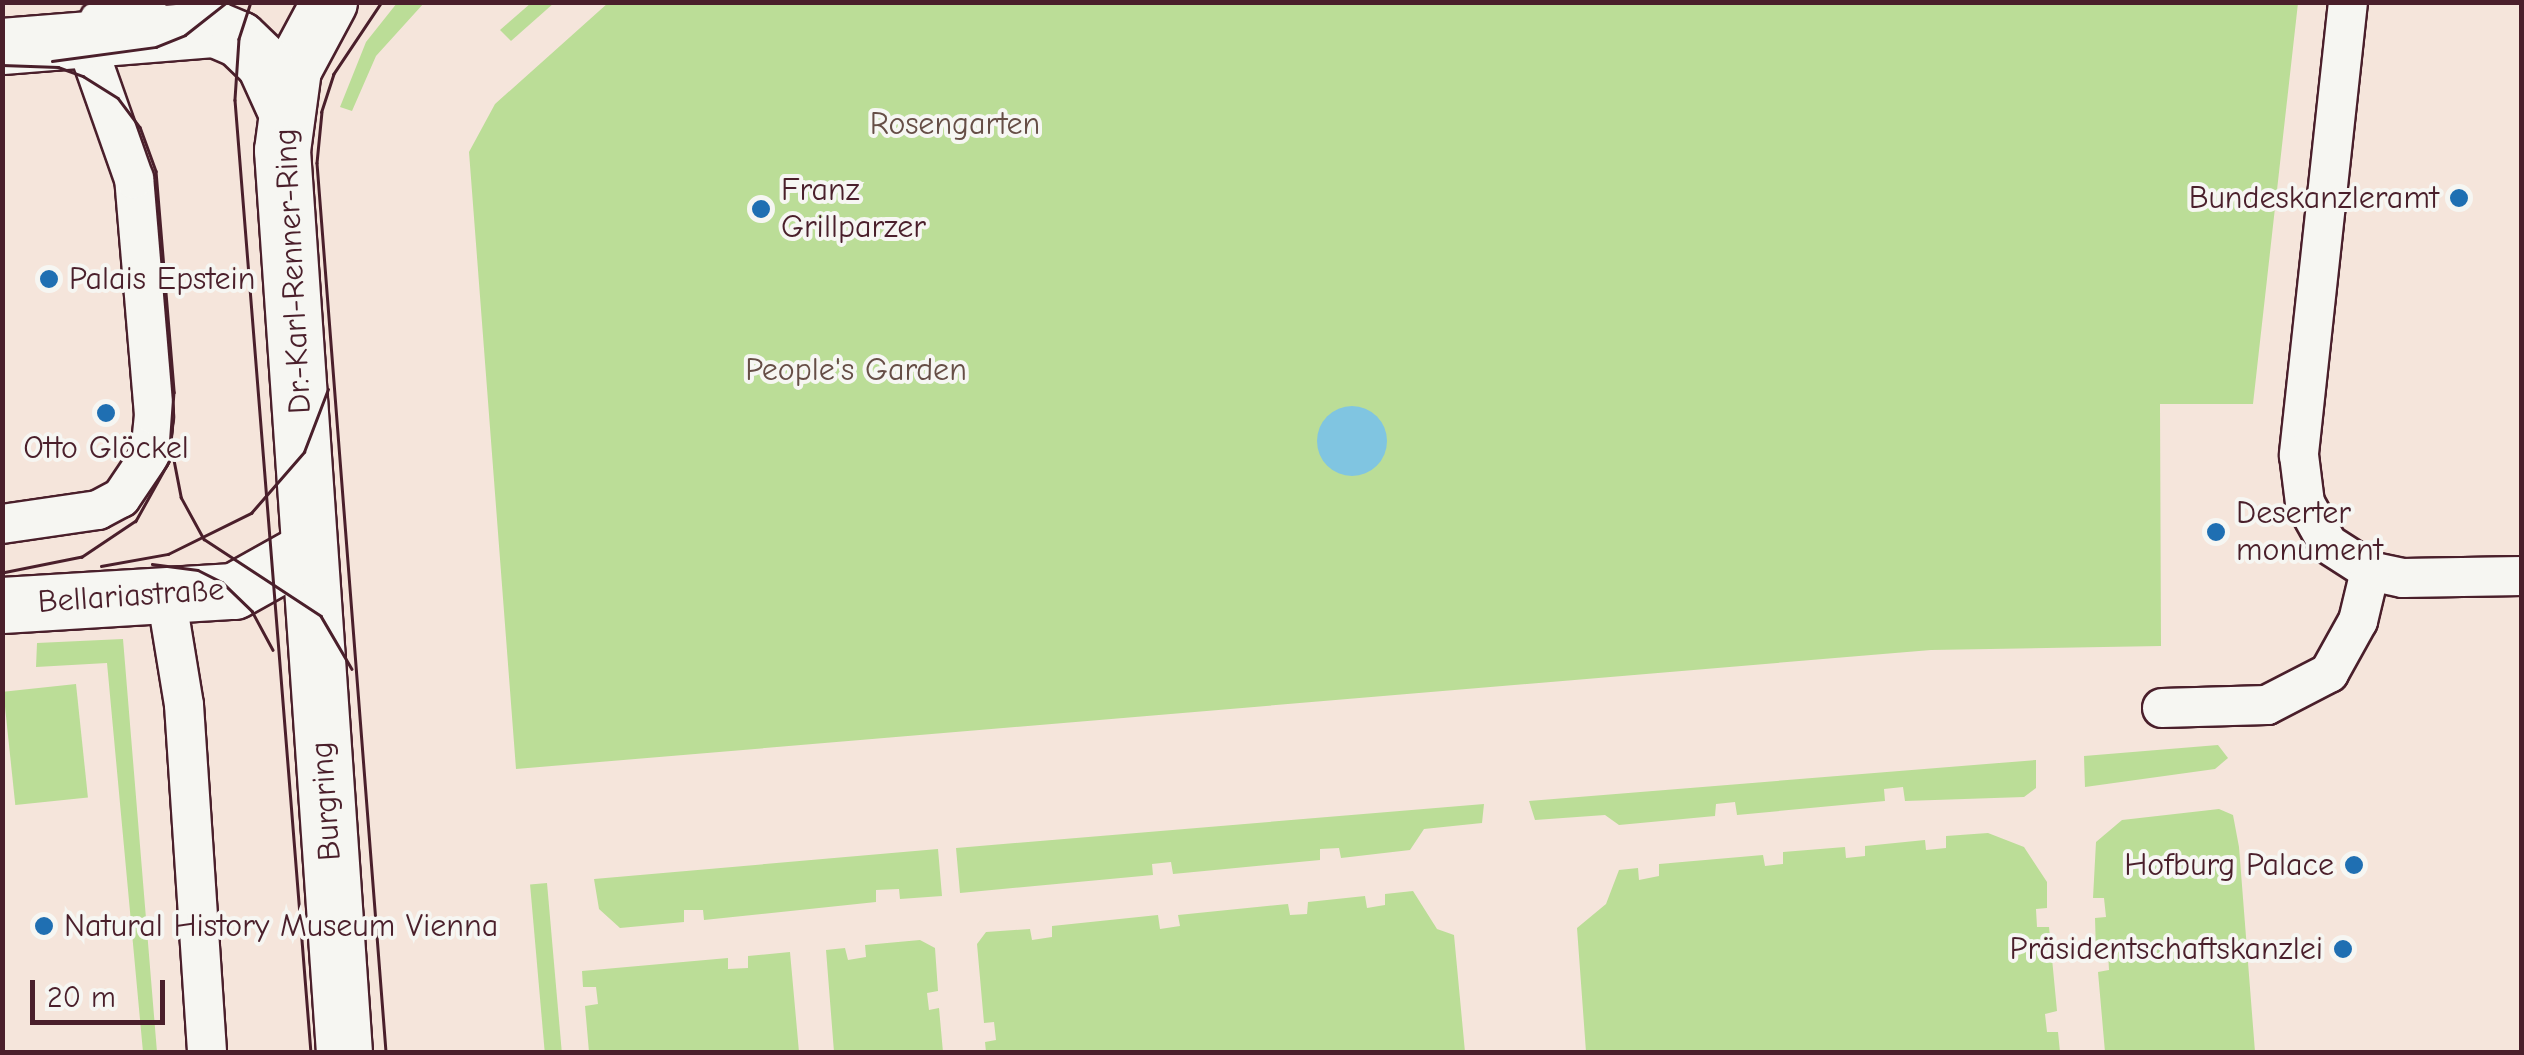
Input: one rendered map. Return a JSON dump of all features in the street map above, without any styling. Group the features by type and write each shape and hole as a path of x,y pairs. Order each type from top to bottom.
{"main road":[{"name":"Dr.-Karl-Renner-Ring","path":"309,549 284,107 305,38 329,2"},
{"path":"2,46 215,29 264,63 284,107"},
{"name":"Bellariastraße","path":"2,604 234,592 309,549"},
{"name":"Burgring","path":"309,549 344,1052"}],"street":[{"path":"2,524 98,510 120,498 150,456 154,415 134,180 85,40 87,19 152,2"},
{"path":"2348,2 2298,455 2305,503 2328,544 2370,571 2404,578 2522,576"},
{"path":"2162,708 2267,705 2315,683 2350,639 2370,571"},
{"path":"166,595 184,705 207,1052"}],"green space":[{"path":"397,3 424,3 376,56 352,111 340,107 366,42"},
{"path":"531,3 554,3 511,41 500,30"},
{"name":"People's Garden","path":"608,3 2298,3 2253,404 2160,404 2161,646 1931,650 516,769 469,152 495,104"},
{"path":"123,639 157,1052 143,1052 107,663 36,667 37,643"},
{"path":"76,684 88,797 15,805 3,692"},
{"path":"2218,745 2228,758 2215,769 2085,787 2084,756"},
{"path":"2036,760 2036,788 2024,797 1905,801 1903,787 1884,789 1885,801 1737,815 1735,802 1716,804 1715,816 1619,825 1605,815 1535,820 1529,801"},
{"path":"1484,804 1482,823 1424,829 1410,850 1341,858 1339,848 1320,849 1320,860 1173,874 1171,862 1152,864 1153,875 960,893 956,848"},
{"path":"2219,809 2233,815 2239,847 2255,1052 2105,1052 2098,972 2109,970 2108,952 2096,952 2095,918 2106,917 2104,898 2093,898 2096,842 2122,820"},
{"path":"1988,833 2024,847 2047,882 2047,908 2036,909 2037,927 2049,927 2057,1011 2045,1014 2047,1032 2058,1032 2060,1052 1586,1052 1577,928 1606,904 1619,870 1638,868 1639,880 1659,876 1659,864 1763,855 1765,866 1783,864 1783,852 1845,847 1846,858 1865,856 1865,846 1925,840 1926,850 1946,848 1946,836"},
{"path":"938,849 942,896 900,899 899,889 876,890 876,902 704,920 703,910 684,910 684,922 620,928 599,909 594,879"},
{"path":"547,883 562,1052 545,1052 530,884"},
{"path":"1413,891 1437,929 1454,935 1465,1052 986,1052 985,1042 996,1040 994,1022 984,1023 977,944 986,932 1030,929 1032,940 1052,937 1052,926 1158,915 1160,929 1180,926 1178,915 1288,904 1290,915 1307,914 1308,902 1365,896 1367,908 1385,905 1385,894"},
{"path":"920,940 935,948 938,991 927,993 929,1010 939,1008 943,1052 834,1052 826,950 845,948 848,960 866,957 865,945"},
{"path":"790,952 799,1052 589,1052 585,1006 598,1004 596,987 583,987 582,971 728,958 728,969 748,968 748,956"}],"water":[{"path":"1352,406 1377,416 1387,441 1377,466 1352,476 1327,466 1317,441 1327,416"}],"tram line":[{"path":"52,61 156,47 185,35 227,2"},
{"path":"251,2 239,39 235,100 311,1052"},
{"path":"382,2 334,74 322,112 317,163 386,1052"},
{"path":"2,65 58,67 83,76 118,98 140,127 156,171 174,392 169,462 136,521 82,557 2,573"},
{"path":"101,566 168,554 251,513 304,452 328,389"},
{"path":"174,460 181,497 204,539 321,616 352,669"},
{"path":"152,564 198,570 222,582 252,611 273,650"}],"place":[{"name":"Bundeskanzleramt","path":"2459,198"},
{"name":"Franz Grillparzer","path":"761,209"},
{"name":"Palais Epstein","path":"49,279"},
{"name":"Otto Glöckel","path":"106,413"},
{"name":"Deserter monument","path":"2216,532"},
{"name":"Hofburg Palace","path":"2354,865"},
{"name":"Natural History Museum Vienna","path":"44,926"},
{"name":"Präsidentschaftskanzlei","path":"2343,949"}],"park label":[{"name":"Rosengarten","path":"955,124"}]}
